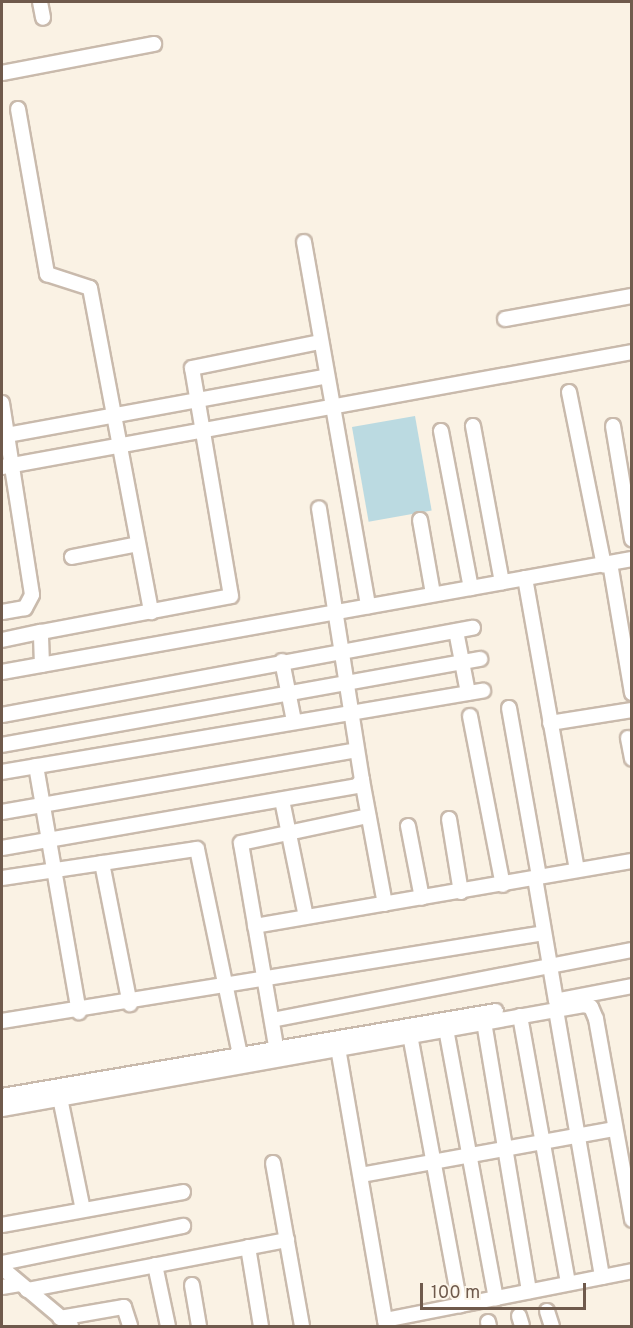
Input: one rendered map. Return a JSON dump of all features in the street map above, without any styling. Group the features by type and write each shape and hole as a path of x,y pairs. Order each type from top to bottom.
{"street":[{"path":"40,2 44,18"},
{"path":"2,73 154,44"},
{"path":"18,109 45,269 50,278 80,281 90,288 111,414 151,612"},
{"path":"304,242 368,606"},
{"path":"505,319 632,296"},
{"path":"2,640 231,596 203,431 191,375 198,363 320,342"},
{"path":"7,466 332,409 632,352"},
{"path":"7,435 196,398 327,376"},
{"path":"569,392 607,564 632,693"},
{"path":"2,403 7,435 7,466 32,595 25,608 2,612"},
{"path":"473,426 502,582"},
{"path":"613,426 632,539"},
{"path":"441,431 471,588"},
{"path":"319,508 357,750 385,904"},
{"path":"420,520 433,594"},
{"path":"72,557 138,544"},
{"path":"2,672 632,558"},
{"path":"525,578 577,869"},
{"path":"2,716 282,661 473,628"},
{"path":"456,631 468,693"},
{"path":"41,632 42,665"},
{"path":"2,745 480,659"},
{"path":"282,661 294,721"},
{"path":"2,772 294,721 483,691"},
{"path":"508,708 603,1277"},
{"path":"550,723 632,710"},
{"path":"470,716 502,885"},
{"path":"628,738 632,759"},
{"path":"2,812 357,750"},
{"path":"36,766 52,870 79,1012"},
{"path":"2,848 282,800 362,780"},
{"path":"282,800 306,917"},
{"path":"276,1046 267,982 241,843 288,831 368,816"},
{"path":"449,819 461,892"},
{"path":"408,826 422,898"},
{"path":"2,878 197,849 240,1054"},
{"path":"255,926 632,861"},
{"path":"102,863 130,1004"},
{"path":"2,1021 79,1012 267,982 544,933"},
{"path":"272,1020 549,964 632,950"},
{"path":"2,1109 520,1016 632,986"},
{"path":"2,1096 276,1046 556,1006 591,1007 632,1220"},
{"path":"520,1016 568,1283"},
{"path":"484,1022 529,1291"},
{"path":"446,1029 496,1298"},
{"path":"410,1035 460,1305"},
{"path":"338,1048 386,1323 460,1305 632,1271"},
{"path":"60,1098 83,1210"},
{"path":"361,1175 615,1129"},
{"path":"273,1163 302,1326"},
{"path":"2,1225 183,1192"},
{"path":"2,1263 183,1226"},
{"path":"2,1287 23,1287 287,1240"},
{"path":"248,1247 261,1326"},
{"path":"155,1264 168,1326"},
{"path":"2,1268 66,1322 124,1307 130,1326"},
{"path":"192,1285 199,1326"},
{"path":"547,1311 552,1326"}],"water":[{"path":"415,416 432,511 369,522 352,427"}]}
